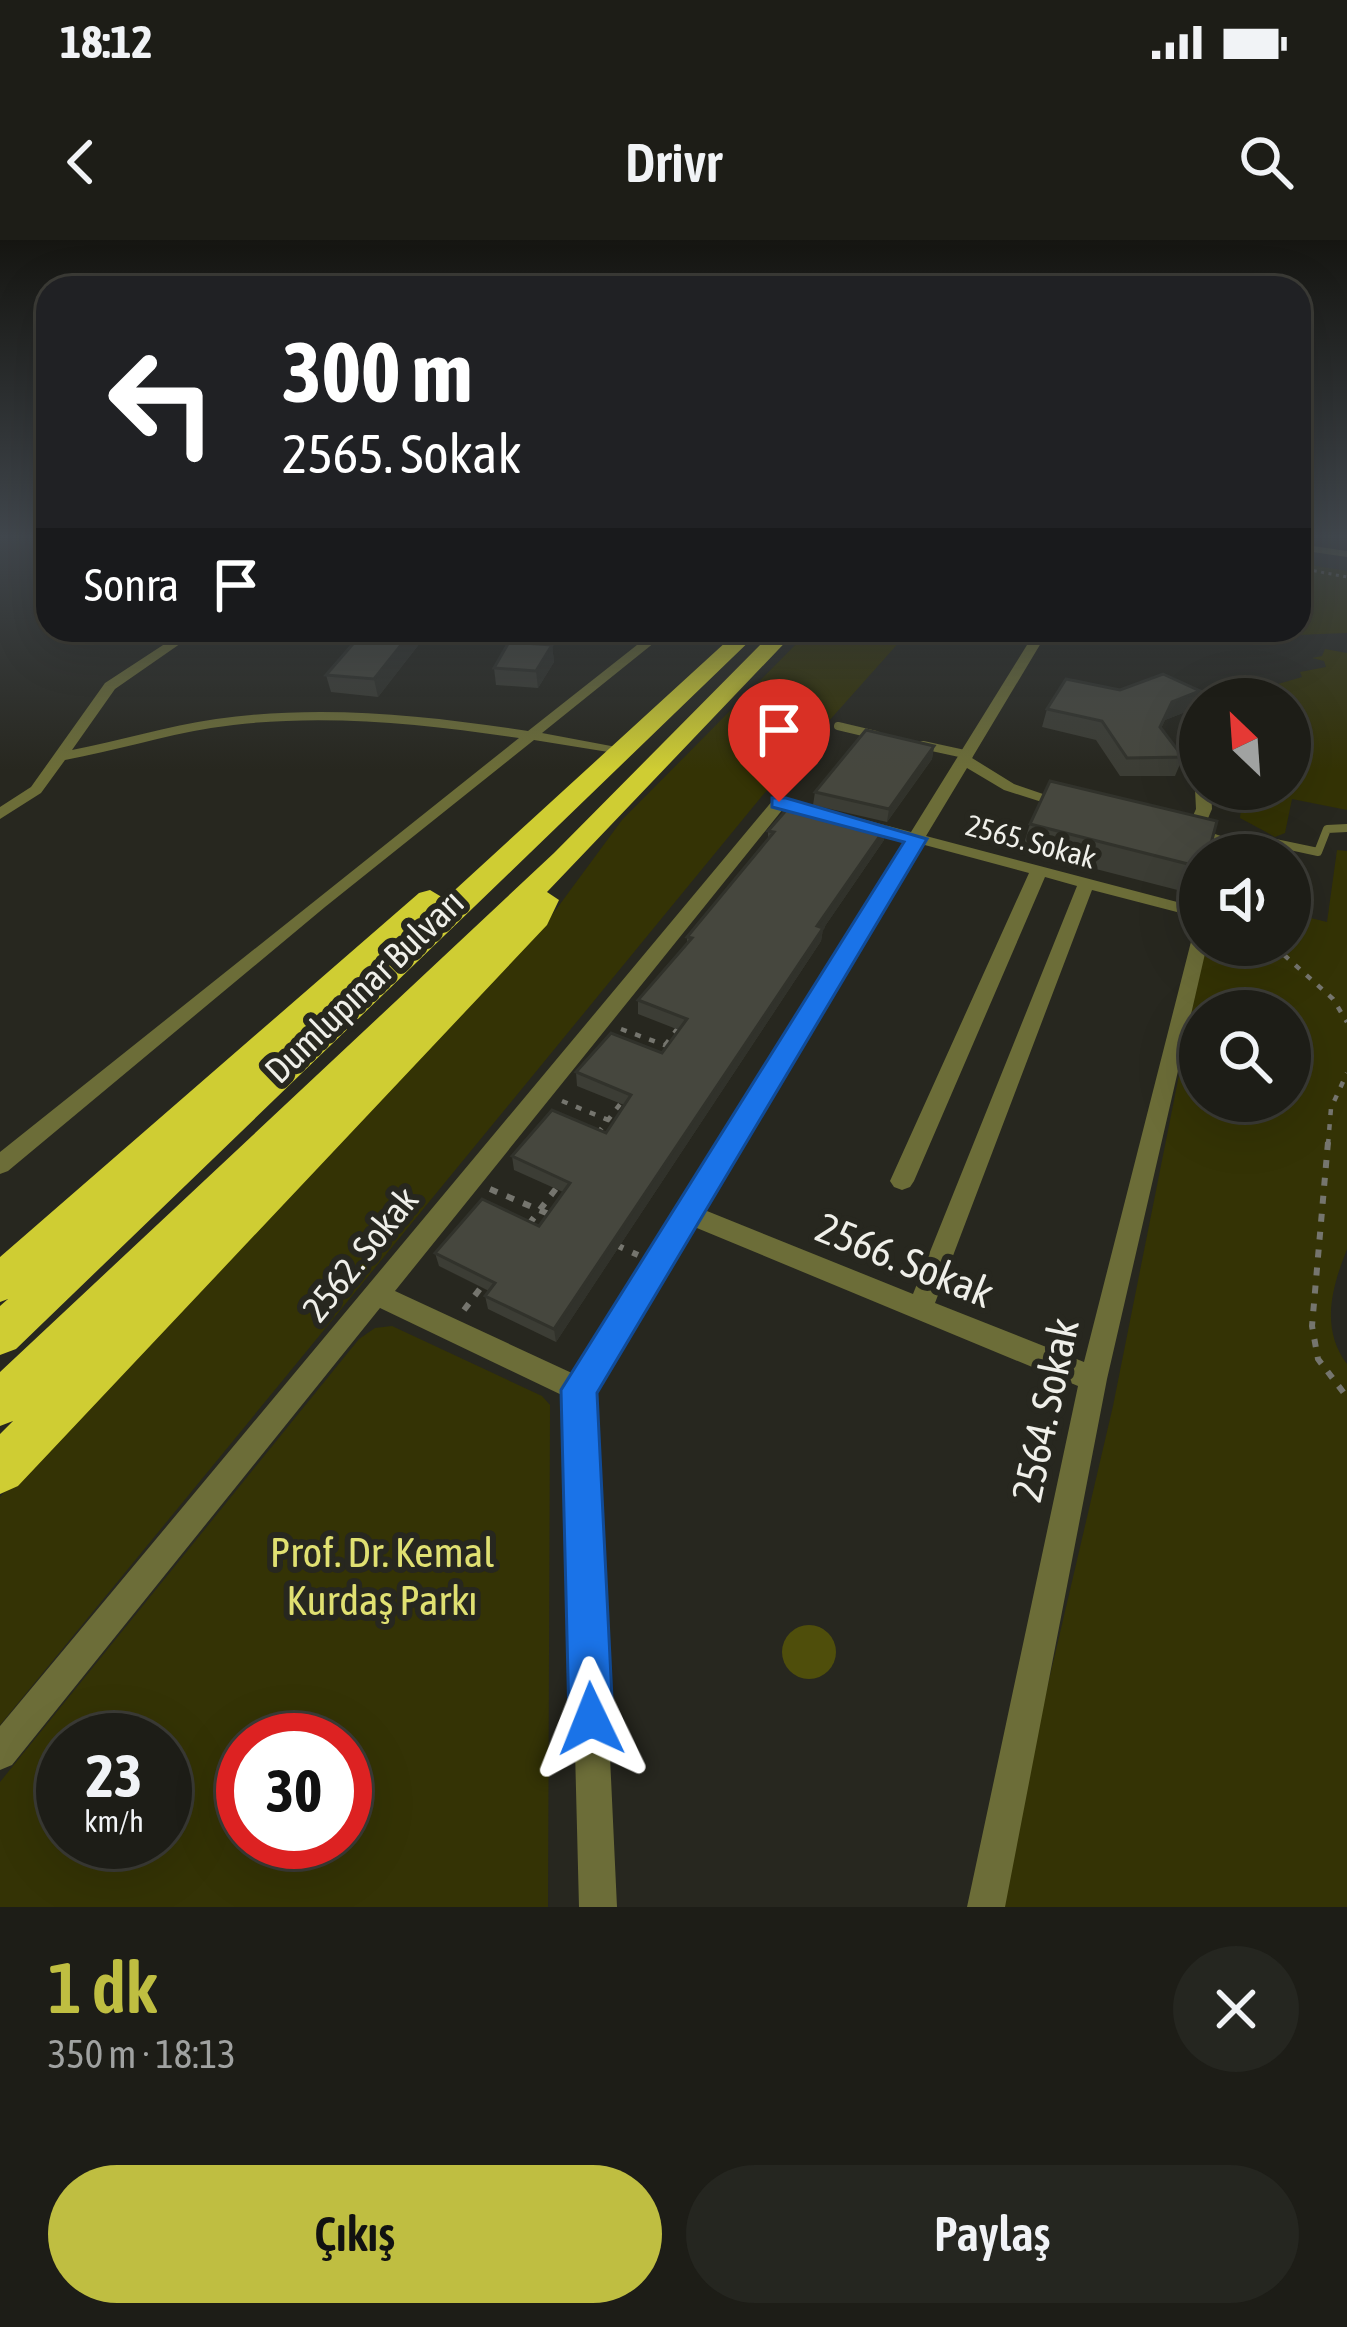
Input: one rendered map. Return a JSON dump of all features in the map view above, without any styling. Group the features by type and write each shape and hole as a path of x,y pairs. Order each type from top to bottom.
{"highway":[{"name":"Dumlupınar Bulvarı","path":"0,1404 379,1007 524,840 738,642"},
{"name":"Dumlupınar Bulvarı","path":"0,1335 379,1007 564,859 776,642"},
{"path":"0,1283 438,893 524,840"},
{"path":"0,1469 536,918 564,859"}],"street":[{"path":"0,814 36,790 110,686 176,642"},
{"path":"0,1166 320,902 649,642"},
{"path":"598,1907 579,1390 1037,642"},
{"path":"61,756 188,728 276,718 393,721 533,734 622,752"},
{"path":"967,758 1009,787 1079,808"},
{"name":"2565. Sokak","path":"779,802 1179,908"},
{"name":"2562. Sokak","path":"0,1753 779,802"},
{"path":"1194,831 1204,810"},
{"path":"1159,825 1200,834"},
{"path":"902,1180 1039,871"},
{"path":"920,1309 1086,884"},
{"name":"2564. Sokak","path":"986,1907 1093,1379 1192,966"},
{"name":"2566. Sokak","path":"689,1214 1093,1379"},
{"path":"374,1293 579,1390"}],"lane":[{"path":"838,726 881,736"},
{"path":"903,741 967,758"},
{"path":"1311,850 1318,852 1327,829 1347,828"}],"path":[{"path":"1298,966 1316,981 1347,1022"},
{"path":"598,1021 686,1052"},
{"path":"651,1064 678,1027"},
{"path":"1347,1073 1331,1108 1312,1326 1318,1359 1347,1397"},
{"path":"595,1138 637,1082"},
{"path":"540,1092 630,1129"},
{"path":"527,1227 567,1174"},
{"path":"468,1179 560,1220"},
{"path":"599,1238 658,1264"},
{"path":"449,1329 488,1278"}],"green space":[{"path":"1311,615 1347,615 1347,633 1311,634"},
{"path":"798,642 899,642 762,796 0,1725 0,1497 552,915 622,820"},
{"path":"1325,649 1347,653 1347,810 1311,803 1311,678 1299,678 1300,672 1326,667 1324,661 1312,658 1322,656"},
{"path":"1241,810 1290,810 1282,834 1269,834 1240,818"},
{"path":"1337,850 1347,851 1347,1249 1333,1293 1331,1322 1347,1364 1347,1907 996,1907 1113,1406 1179,1075 1179,1122 1311,1122 1311,990 1196,990 1201,966 1311,966 1311,918 1327,922"},
{"name":"Prof. Dr. Kemal Kurdaş Parkı","path":"392,1326 542,1396 550,1405 548,1907 0,1907 0,1782 36,1738 36,1869 192,1869 192,1713 56,1713 359,1339 375,1328"}],"shaded area":[{"path":"809,1625 828,1633 836,1652 828,1671 809,1679 790,1671 782,1652 790,1633"}],"building":[{"path":"355,642 403,642 374,679 326,675"},
{"path":"509,642 552,645 536,671 494,668"},
{"path":"1163,674 1179,681 1179,699 1172,702 1160,727 1179,757 1127,758 1102,721 1047,709 1066,679 1120,690"},
{"path":"866,730 934,746 889,809 815,792"},
{"path":"1050,781 1217,821 1214,834 1179,834 1179,862 1030,824"},
{"path":"803,806 886,827 554,1329 485,1296 495,1283 435,1253 482,1199 539,1226 570,1183 512,1156 552,1110 606,1133 631,1095 576,1072 611,1033 662,1053 687,1019 638,1000 774,832 768,831 789,807 800,810"}],"route":[{"path":"591,1719 579,1390 917,839 779,802"}]}
